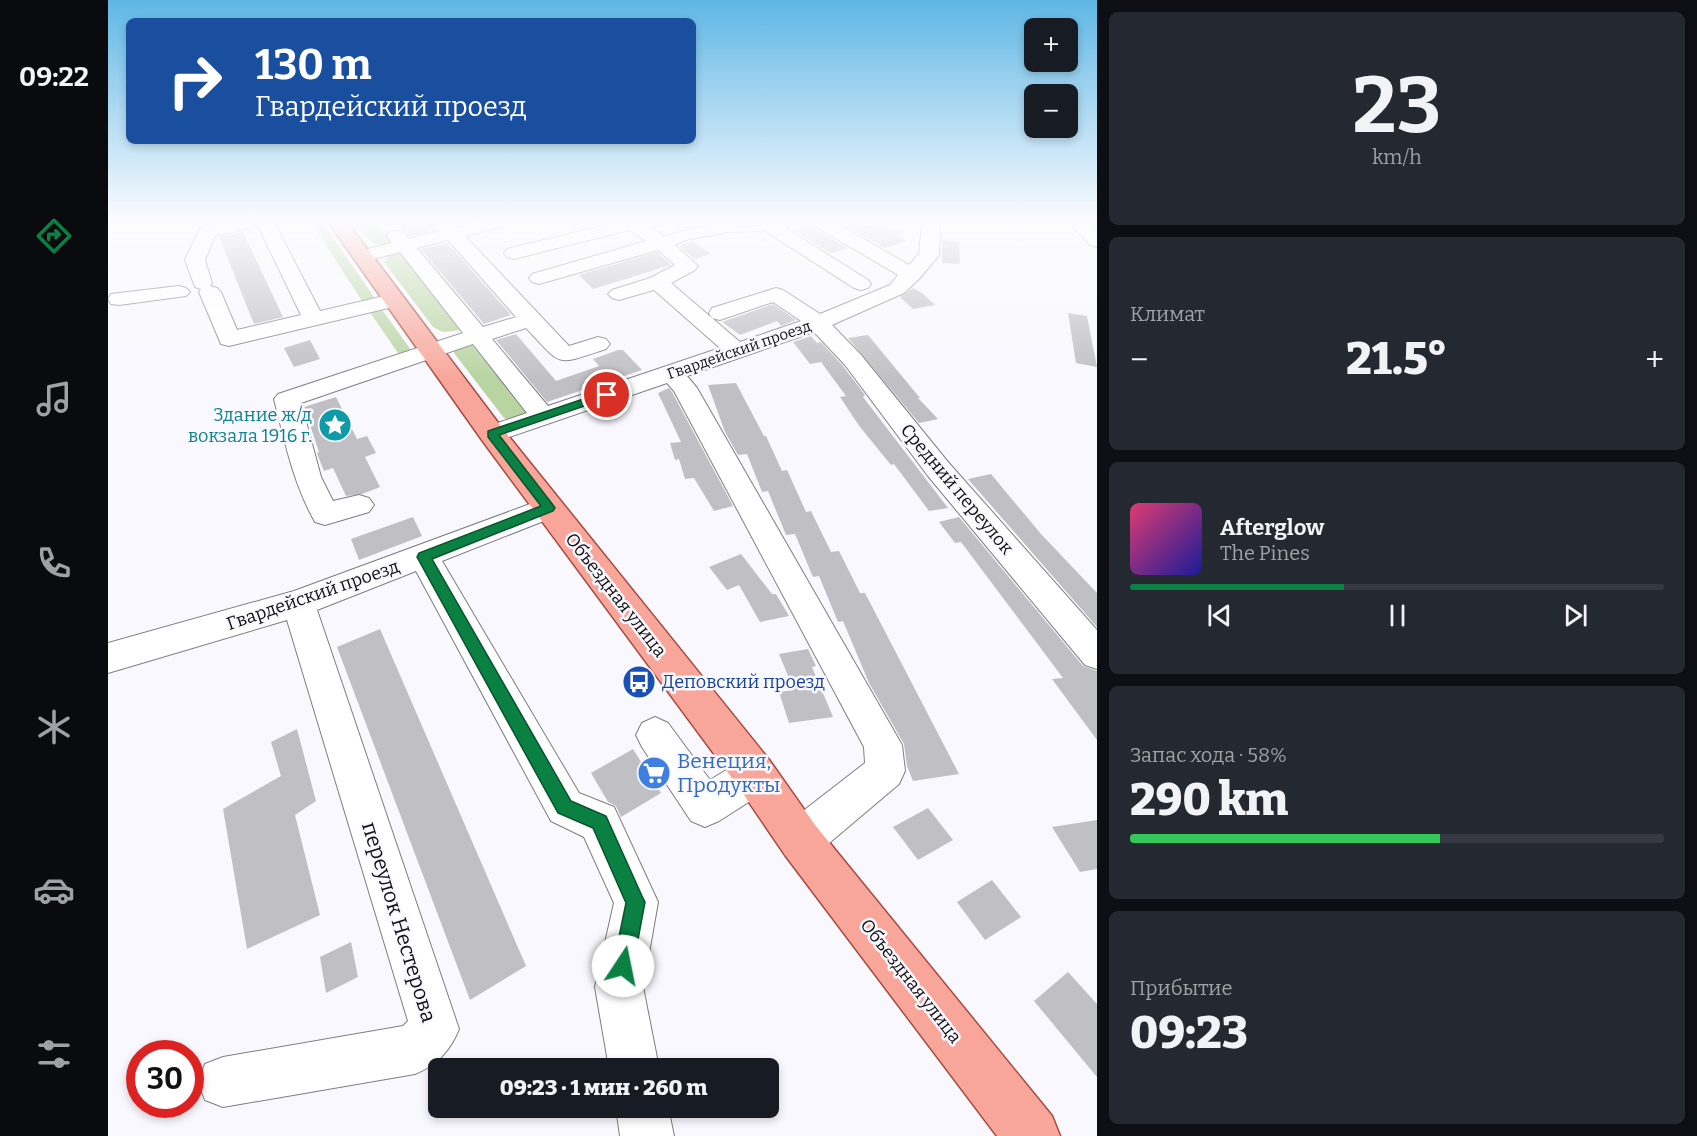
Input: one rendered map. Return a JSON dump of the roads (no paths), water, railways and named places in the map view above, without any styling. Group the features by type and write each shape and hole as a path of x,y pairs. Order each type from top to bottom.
{"main road":[{"name":"Объездная улица","path":"375,275 492,434 755,775 800,840 1032,1136"}],"street":[{"path":"119,298 175,300 187,275"},
{"path":"201,275 229,339 393,300"},
{"path":"292,275 313,318"},
{"path":"428,275 543,416"},
{"path":"490,275 565,355 598,344"},
{"path":"539,278 549,275"},
{"path":"619,294 657,282 671,275"},
{"path":"848,275 861,284"},
{"name":"Гвардейский проезд","path":"492,434 827,319 897,289 912,275"},
{"path":"657,282 736,350"},
{"path":"784,282 827,319"},
{"path":"720,313 776,294 827,319"},
{"name":"Средний переулок","path":"827,319 854,360 938,469 1097,654"},
{"path":"359,505 325,514 307,477 287,399 430,350 530,320"},
{"path":"671,373 685,388 884,745 885,771 800,840"},
{"name":"Гвардейский проезд","path":"108,661 298,603 549,508"},
{"path":"424,557 564,807 599,822 636,902 619,987 632,1058"},
{"name":"переулок Нестерова","path":"224,1082 415,1049 435,1029 298,603"},
{"path":"655,735 705,807 755,775"},
{"path":"644,1118 647,1136"}],"place":[{"name":"Здание ж/д вокзала 1916 г.","path":"335,425"},
{"name":"Деповский проезд","path":"639,682"},
{"name":"Венеция, Продукты","path":"654,773"}]}
